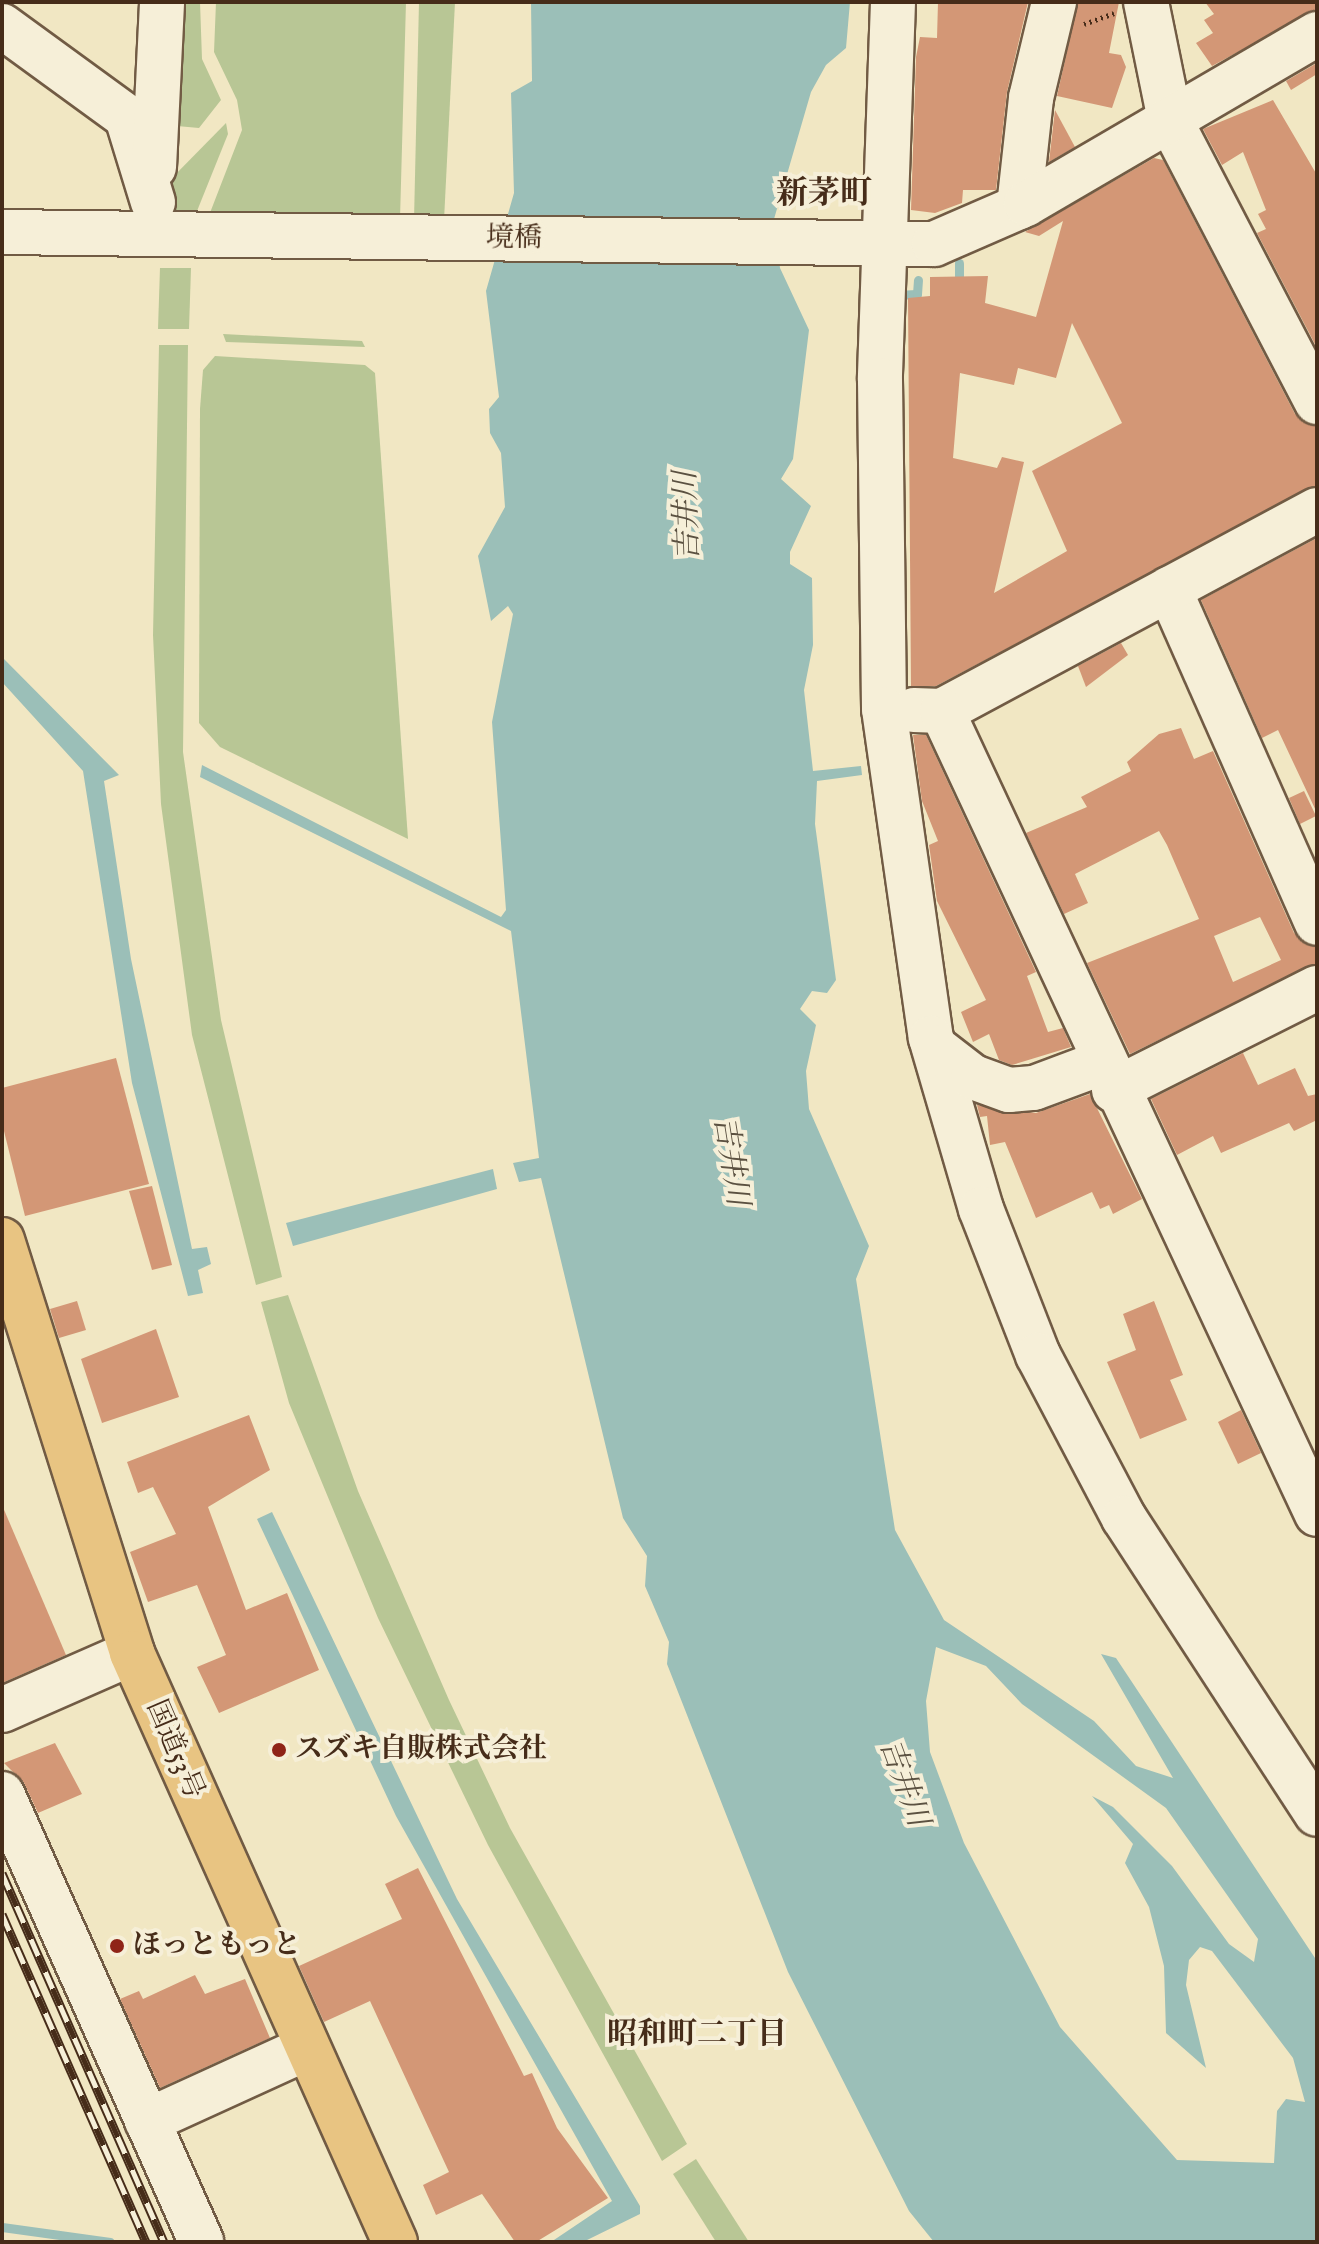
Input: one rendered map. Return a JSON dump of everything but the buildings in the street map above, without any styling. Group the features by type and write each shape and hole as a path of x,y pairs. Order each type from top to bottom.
{"highway":[{"name":"国道53号","path":"2,1240 132,1653 303,2050 395,2242"}],"street":[{"path":"149,217 162,2"},
{"path":"893,2 883,245 884,709 923,991 934,1047 981,1209 1038,1355 1124,1518 1317,1814"},
{"path":"1146,7 1170,120 1317,402"},
{"path":"1019,207 1031,98 1052,10"},
{"path":"2,26 127,117 149,217"},
{"name":"境橋","path":"2,232 149,217 883,245 934,244 1019,207 1317,34"},
{"path":"884,709 942,711 1317,510"},
{"path":"1169,589 1317,923"},
{"path":"942,711 1107,1076 1312,1494"},
{"path":"923,991 949,948"},
{"path":"934,1047 973,1077 1009,1090 1034,1088 1107,1076 1317,988"},
{"path":"2,1710 132,1653"},
{"path":"2,1794 201,2242"},
{"path":"147,2121 303,2050"}],"path":[{"path":"1052,10 1093,26 1105,15 1146,7"}],"green space":[{"path":"172,2 200,2 202,59 221,100 199,128 166,125"},
{"path":"216,2 406,2 400,219 208,218 242,130 237,100 214,52"},
{"path":"419,2 455,2 444,220 414,220"},
{"path":"226,123 228,134 195,216 163,217 168,182"},
{"path":"160,268 191,268 189,329 158,329"},
{"path":"223,334 362,341 365,347 226,342"},
{"path":"159,345 188,345 183,752 221,1020 282,1277 256,1285 192,1035 161,804 153,635"},
{"path":"215,356 365,365 375,373 408,839 220,747 199,723 200,409 203,370"},
{"path":"288,1295 358,1491 449,1700 510,1828 687,2144 662,2161 488,1845 378,1618 289,1403 261,1302"},
{"path":"696,2159 749,2242 716,2242 673,2174"}],"water":[{"name":"吉井川","path":"531,2 850,2 846,48 826,65 811,92 774,219 780,268 809,330 793,459 781,479 811,506 790,552 790,564 812,578 813,645 804,690 813,771 861,766 862,775 817,781 815,824 836,980 827,993 812,991 800,1009 816,1025 806,1071 809,1109 869,1246 856,1279 895,1530 944,1620 1094,1721 1136,1766 1173,1778 1101,1654 1116,1658 1317,1961 1317,2242 934,2242 909,2211 788,1972 667,1664 669,1642 645,1586 647,1556 623,1518 541,1178 519,1182 513,1163 539,1158 511,931 200,777 202,765 501,917 506,910 492,722 513,614 508,606 491,621 478,556 505,507 501,453 490,433 489,409 499,397 486,291 514,193 511,93 532,81","holes":["936,1647 986,1666 1022,1704 1166,1808 1258,1939 1254,1962 1229,1944 1172,1866 1113,1807 1092,1796 1133,1844 1125,1863 1149,1907 1164,1966 1166,2033 1206,2068 1186,1985 1189,1960 1200,1947 1212,1951 1293,2058 1305,2102 1286,2099 1277,2111 1274,2163 1177,2160 1060,2027 964,1843 930,1752 926,1701"]},
{"path":"2,657 119,775 104,781 131,959 192,1249 207,1247 211,1264 198,1270 203,1293 188,1296 132,1083 83,771 2,682"},
{"path":"493,1169 497,1189 293,1246 286,1223"},
{"path":"272,1512 457,1899 640,2206 640,2214 583,2242 551,2242 612,2201 396,1816 257,1519"}],"waterway":[{"path":"959,263 959,288"},
{"path":"896,295 917,294 918,280"},
{"path":"2,2227 110,2242"}],"railway":[{"path":"2,1873 164,2242"},
{"path":"2,1914 146,2242"}],"place":[{"name":"スズキ自販株式会社","path":"279,1750"},
{"name":"ほっともっと","path":"117,1946"}],"district":[{"name":"新茅町","path":"824,195"},
{"name":"昭和町二丁目","path":"697,2035"}]}
